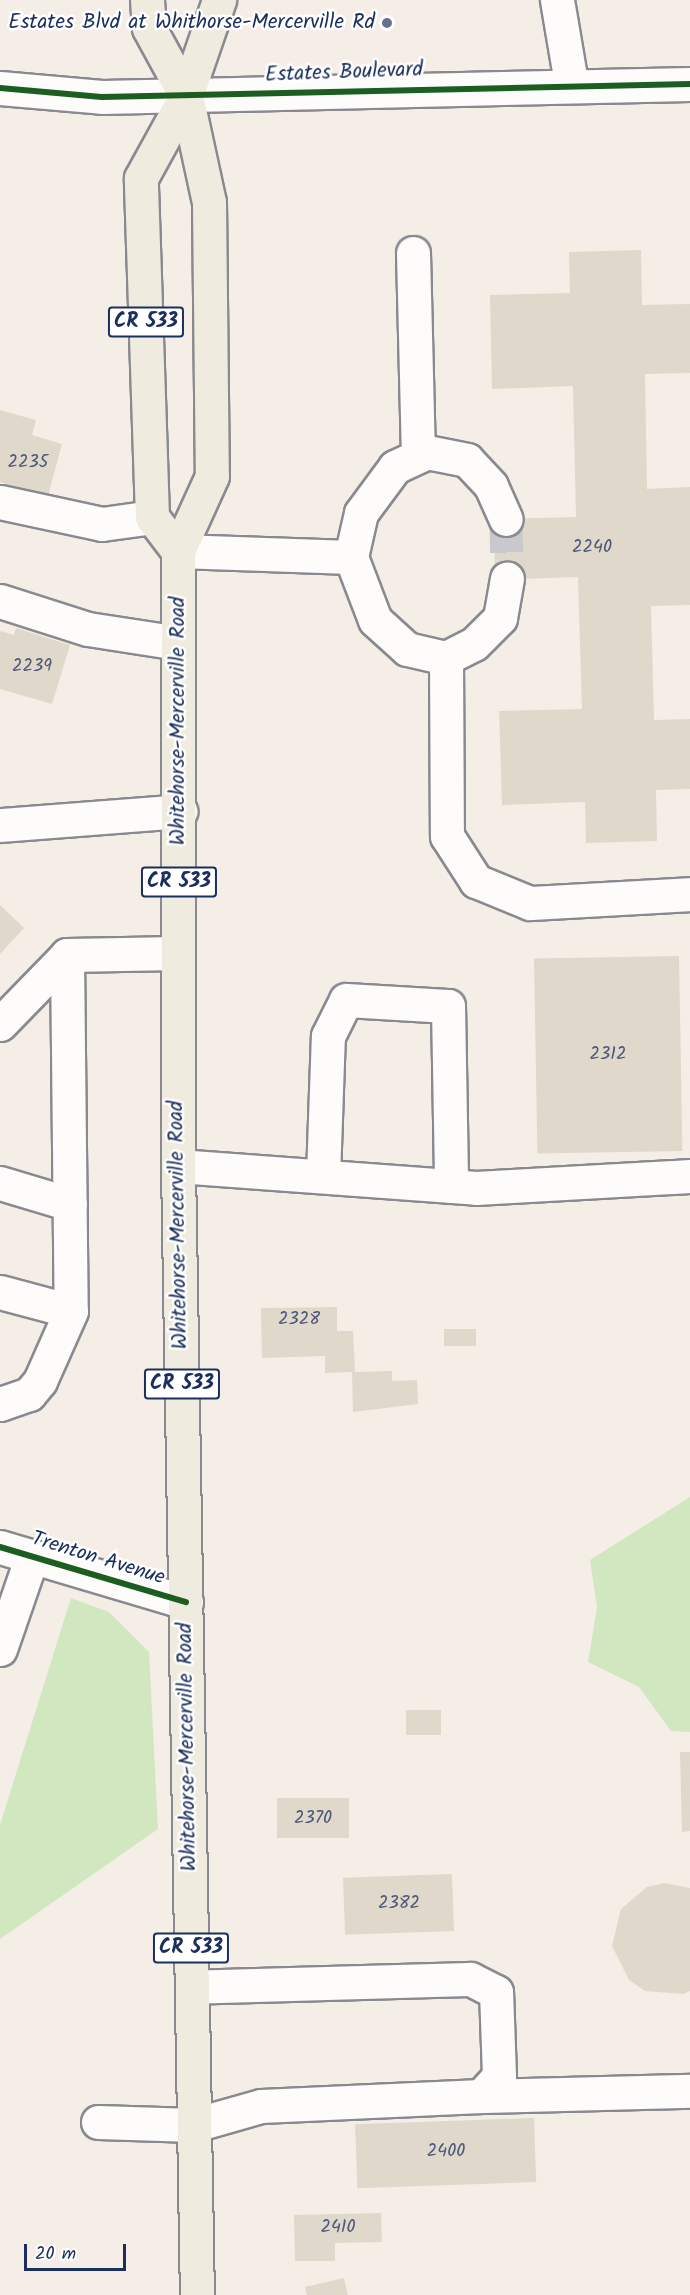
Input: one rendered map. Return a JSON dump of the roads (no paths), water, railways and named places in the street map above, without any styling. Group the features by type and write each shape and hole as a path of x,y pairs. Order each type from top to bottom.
{"main road":[{"name":"Whitehorse-Mercerville Road","path":"147,0 149,28 186,96 208,202 213,476 178,551 180,811 178,1166 197,2295"},
{"name":"CR 533","path":"152,517 141,178 186,96 219,0"},
{"path":"152,517 178,551"}],"street":[{"path":"557,0 571,83"},
{"name":"Estates Boulevard","path":"0,88 102,97 571,83 690,84"},
{"path":"413,253 418,456"},
{"path":"506,519 491,486 467,460 427,452 395,467 361,513 351,557 375,620 407,649 446,658 474,644 500,618 507,579"},
{"path":"0,502 102,524 152,517"},
{"path":"178,551 351,557"},
{"path":"0,602 88,629 178,643"},
{"path":"446,658 447,836 476,881 530,903 690,894"},
{"path":"0,825 180,811"},
{"path":"0,1024 67,955 178,953"},
{"path":"0,1404 29,1394 40,1381 70,1311 67,955"},
{"path":"323,1176 328,1036 345,1000 448,1006 451,1186"},
{"path":"178,1166 451,1186 690,1176"},
{"path":"0,1183 70,1204"},
{"path":"0,1292 70,1311"},
{"name":"Trenton Avenue","path":"0,1547 186,1602"},
{"path":"0,1649 32,1556"},
{"path":"192,1987 470,1979 496,1992 499,2076 481,2096"},
{"path":"98,2122 194,2125 261,2106 481,2096 690,2091"}],"tunnel":[{"path":"506,519 507,579"}],"place":[{"name":"Estates Blvd at Whithorse-Mercerville Rd","path":"387,23"}]}
